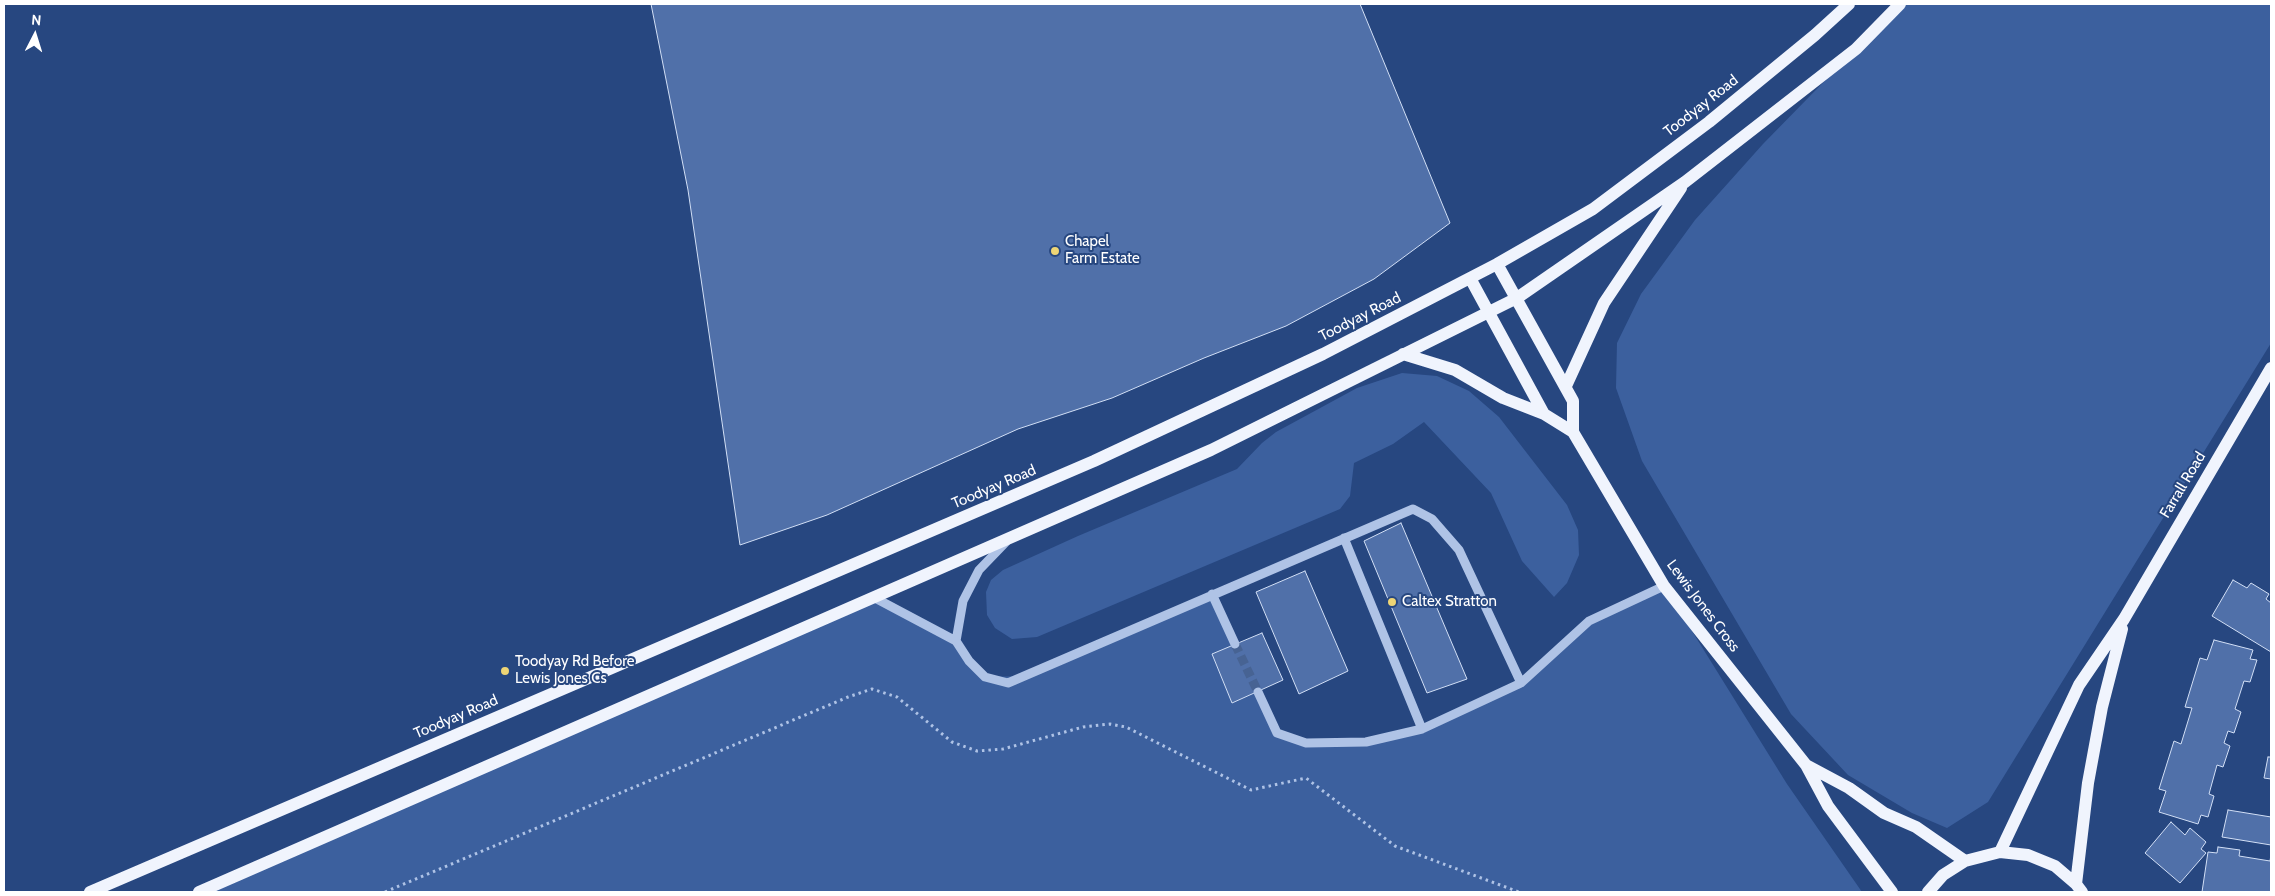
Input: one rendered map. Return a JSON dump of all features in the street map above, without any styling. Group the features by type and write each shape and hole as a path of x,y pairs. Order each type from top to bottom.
{"main road":[{"name":"Toodyay Road","path":"90,892 1094,461 1323,354 1497,264 1593,210 1709,122 1849,4"},
{"path":"199,892 1211,450 1517,298 1685,182 1856,49 1900,4"},
{"path":"1566,386 1604,303 1685,182"},
{"path":"1497,264 1573,401 1573,432"},
{"name":"Lewis Jones Cross","path":"1470,278 1544,414 1573,432 1664,586 1806,765 1828,806 1892,892"},
{"path":"1404,354 1455,370 1504,398 1544,414"},
{"name":"Farrall Road","path":"2000,852 2079,685 2124,619 2271,368"},
{"name":"Farrall Road","path":"2079,888 2088,783 2102,707 2124,619"},
{"name":"Lewis Jones Cross","path":"1806,765 1848,788 1884,813 1916,826 1965,861"},
{"name":"Farrall Road","path":"1928,892 1943,875 1965,861 2000,852 2028,855 2054,866 2079,888"}],"lane":[{"path":"875,598 956,641 970,661 985,677 1008,683 1413,509 1432,519 1459,550 1521,683"},
{"path":"1344,538 1422,729"},
{"path":"956,641 963,601 979,570 1009,539"},
{"path":"1258,692 1277,733 1306,743 1366,742 1422,729 1521,683 1589,621 1664,586"},
{"path":"1212,594 1236,644"}],"path":[{"path":"385,892 839,701 872,689 897,697 952,742 977,751 1004,749 1083,728 1110,724 1126,727 1251,790 1306,778 1395,846 1519,892"}],"shaded area":[{"path":"1900,4 2271,4 2271,343 1988,802 1947,828 1912,813 1848,775 1791,714 1642,461 1616,388 1617,343 1641,294 1695,220 1763,144"},
{"path":"1402,373 1437,376 1469,391 1499,417 1567,505 1578,530 1579,555 1567,583 1554,597 1522,561 1491,493 1424,422 1393,444 1354,463 1350,496 1340,509 1037,637 1012,639 995,628 987,615 986,592 991,580 1003,570 1237,469 1262,443 1276,432 1357,388"},
{"path":"1664,586 1787,784 1862,892 202,892 875,598 956,641 985,677 1025,676 1212,594 1277,733 1306,743 1366,742 1422,729 1521,683 1589,621"}],"building":[{"name":"Chapel Farm Estate","path":"651,4 1360,4 1450,223 1374,279 1286,326 1204,358 1112,398 1018,429 827,515 740,545 688,190"},
{"path":"1401,523 1467,679 1427,693 1364,541"},
{"path":"1305,571 1348,671 1299,694 1256,592"},
{"path":"2233,580 2247,588 2251,583 2269,594 2266,599 2271,603 2271,652 2212,616"},
{"path":"1262,633 1283,680 1232,703 1212,654"},
{"path":"2214,640 2253,650 2250,659 2257,660 2250,682 2244,681 2235,709 2241,712 2234,733 2228,731 2224,743 2230,746 2223,767 2217,765 2209,794 2214,796 2208,817 2201,815 2198,824 2159,812 2166,791 2159,789 2174,741 2181,744 2192,708 2185,707 2200,658 2207,660"},
{"path":"2268,757 2271,757 2271,779 2264,778"},
{"path":"2228,810 2271,817 2271,845 2222,837"},
{"path":"2171,822 2185,835 2190,828 2206,842 2201,849 2206,853 2180,883 2145,853"},
{"path":"2218,847 2240,850 2239,856 2270,861 2271,855 2271,892 2202,892 2208,852 2217,853"}],"tunnel":[{"path":"1235,644 1258,692"}],"place":[{"name":"Chapel Farm Estate","path":"1055,251"},
{"name":"Caltex Stratton","path":"1392,602"},
{"name":"Toodyay Rd Before Lewis Jones Cs","path":"505,671"}]}
